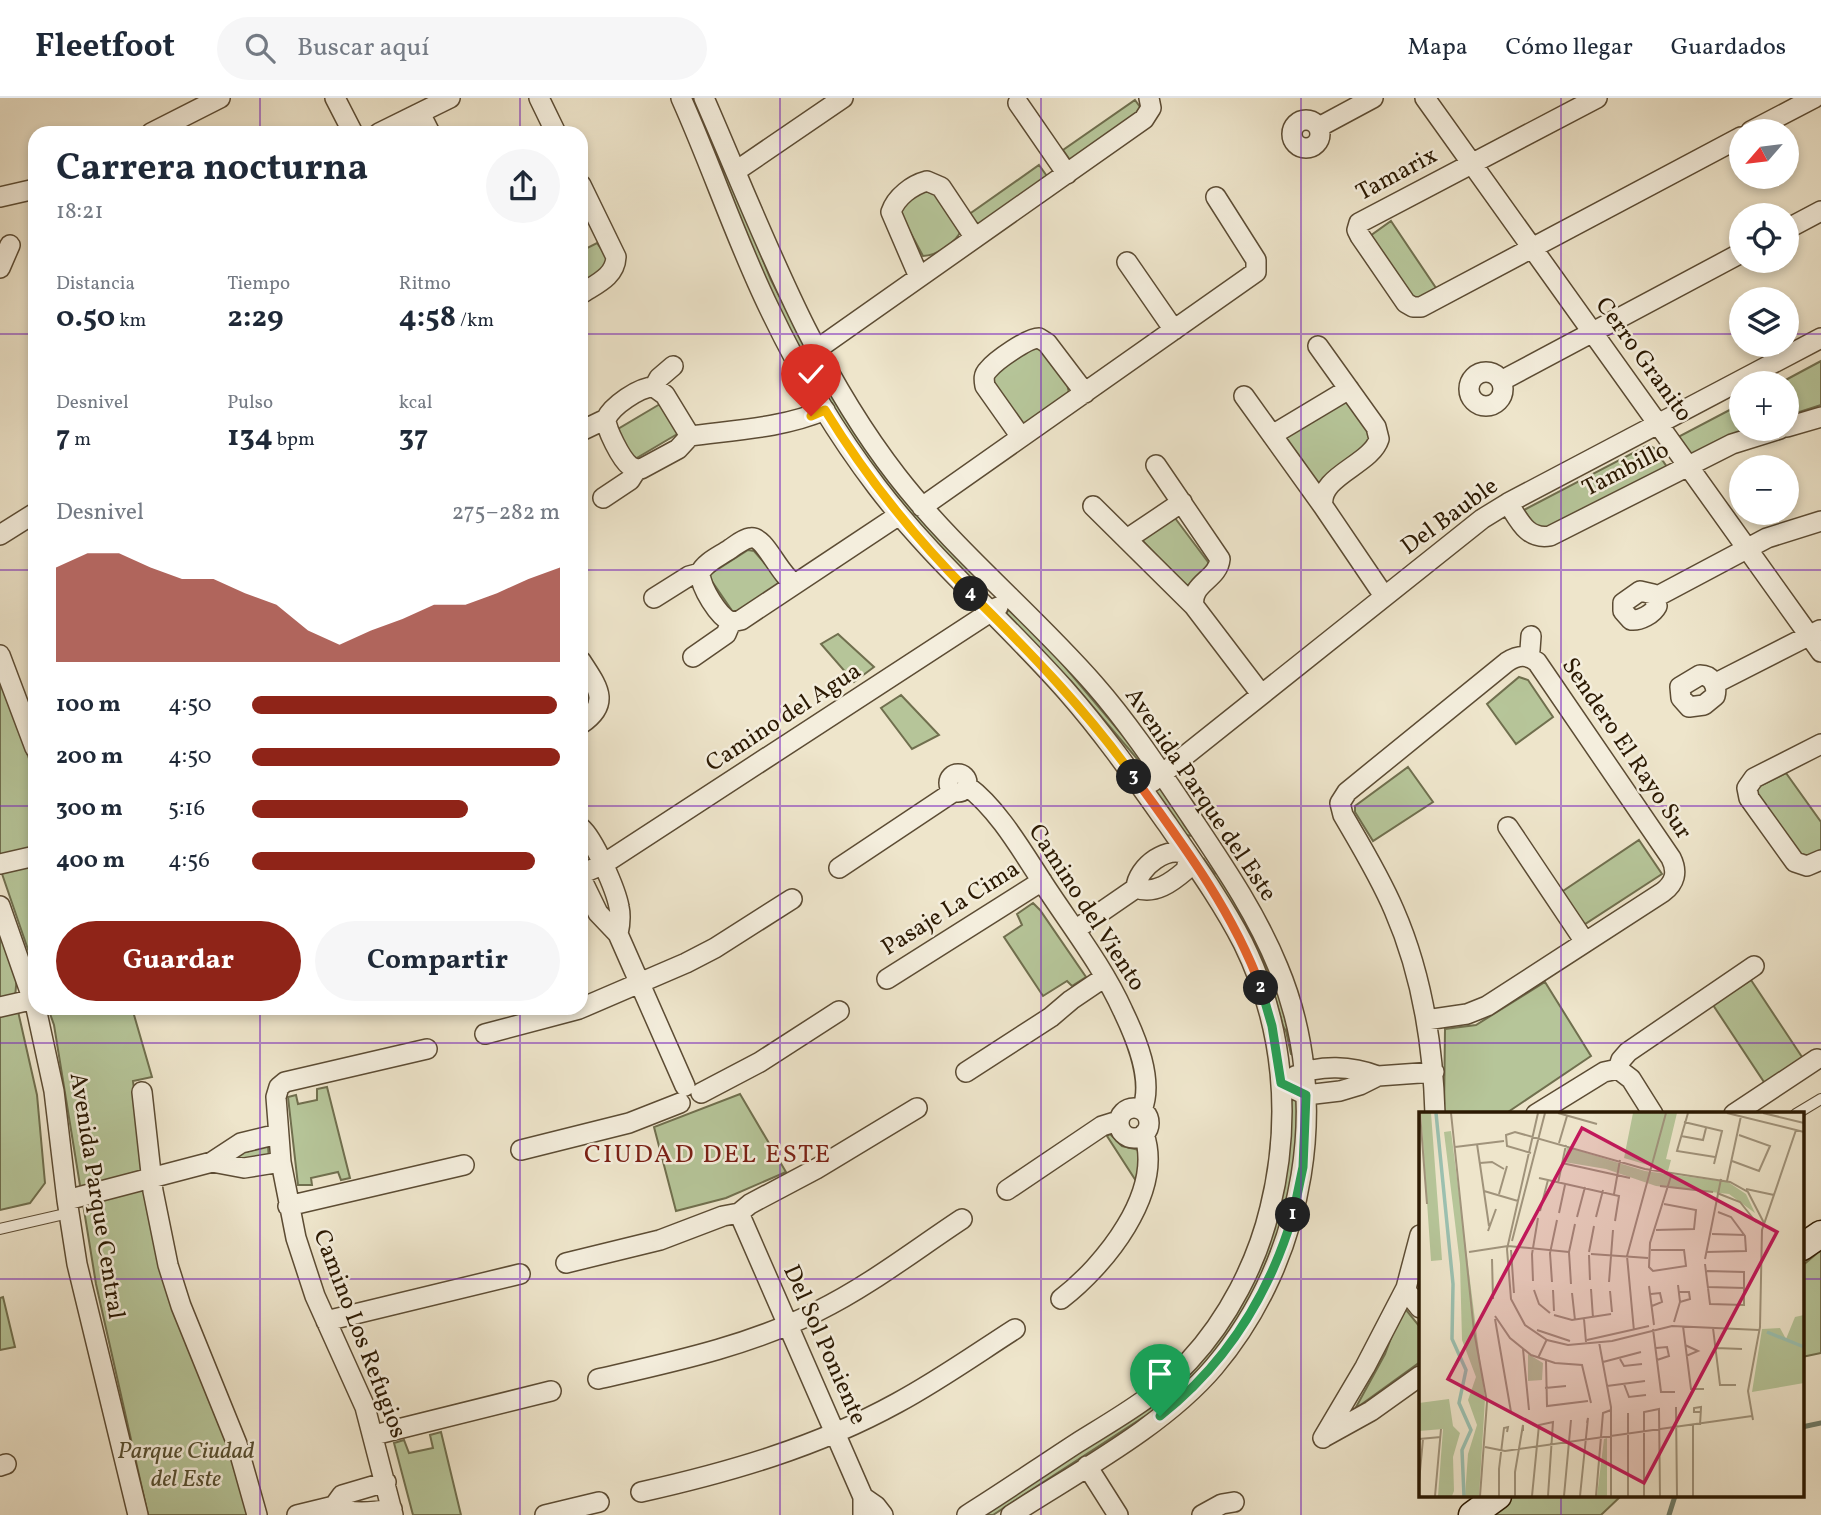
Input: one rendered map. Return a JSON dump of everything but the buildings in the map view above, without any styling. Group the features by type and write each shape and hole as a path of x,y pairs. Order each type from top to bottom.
{"street":[{"path":"165,126 220,98"},
{"path":"335,98 349,126"},
{"path":"393,126 450,98"},
{"path":"539,98 553,126"},
{"name":"Avenida Parque del Este","path":"681,98 767,304 825,410 863,468 899,515 947,570 1070,695 1143,789 1230,919 1255,971 1272,1026 1281,1083 1282,1142 1268,1217 1248,1270 1224,1316 1172,1378 1152,1395 967,1515"},
{"name":"Avenida Parque del Este","path":"704,98 780,277 816,350 870,440 950,539 1093,684 1139,740 1255,918 1280,970 1296,1023 1305,1071 1305,1144 1294,1211 1275,1268 1251,1314 1214,1366 1181,1400 1011,1515"},
{"path":"736,171 843,98"},
{"path":"816,350 1148,116 1151,108 1149,98"},
{"path":"1319,127 1373,98"},
{"name":"Cerro Granito","path":"1425,98 1747,548 1817,639"},
{"path":"1472,164 1597,98"},
{"path":"1774,119 1814,98"},
{"path":"1018,103 1066,174"},
{"path":"420,113 426,126"},
{"path":"1532,247 1729,142"},
{"name":"Tamarix","path":"1472,164 1359,223 1358,233 1384,273 1406,303 1421,307 1532,247"},
{"path":"919,277 891,212 895,202 911,188 927,181 941,187 975,238"},
{"path":"0,197 28,191"},
{"path":"922,507 1252,275 1258,268 1256,260 1216,197"},
{"path":"588,200 615,257 609,275 588,289"},
{"path":"1799,223 1821,211"},
{"path":"0,268 10,245"},
{"path":"1501,381 1729,259"},
{"path":"1128,262 1174,330"},
{"path":"1021,438 985,386 984,377 988,370 1028,340 1040,338 1047,343 1085,393"},
{"name":"Del Bauble","path":"1143,789 1465,531 1508,503 1821,338"},
{"path":"1318,346 1376,427 1380,439 1374,450 1326,489 1322,499 1323,506"},
{"path":"654,387 659,378 673,366"},
{"path":"588,428 606,419 614,408 643,389 654,387 664,395 690,436"},
{"path":"1272,435 1349,388"},
{"path":"1244,396 1384,596"},
{"path":"606,419 608,430 626,462 637,469 646,468 673,452 690,436 778,424 825,410"},
{"path":"1799,423 1821,417"},
{"name":"Tambillo","path":"1508,503 1530,534 1550,536 1742,441"},
{"path":"1156,466 1220,559 1218,568 1196,589 1194,606"},
{"path":"603,498 630,480 637,469"},
{"path":"1127,539 1182,502"},
{"path":"1093,506 1194,606 1261,694"},
{"path":"700,573 701,581 723,617 731,622 741,620 899,515"},
{"path":"0,535 28,517"},
{"path":"1656,597 1776,534 1821,521"},
{"path":"654,598 688,576 700,573 707,564 752,537 763,543 780,571 795,584"},
{"name":"Camino del Agua","path":"588,872 1011,598"},
{"path":"693,657 726,634 731,622"},
{"path":"1435,1112 1434,1072 1426,1020 1411,956 1395,910 1343,815 1340,803 1347,792 1507,662 1517,656 1527,656 1531,636"},
{"path":"1714,684 1817,639"},
{"path":"0,655 28,729"},
{"name":"Sendero El Rayo Sur","path":"1527,656 1537,662 1671,858 1675,876 1669,888 1585,942"},
{"path":"588,672 598,688 599,702 593,715 588,719"},
{"path":"1812,863 1795,862 1747,793 1747,788 1751,780 1821,744"},
{"name":"Camino del Viento","path":"839,867 960,789 988,807 1075,930 1124,1013 1138,1050 1145,1091 1142,1110"},
{"path":"1426,1020 1467,1014 1487,1006 1585,942 1508,827"},
{"path":"588,835 620,910 618,934"},
{"path":"1075,930 1136,888 1141,872 1167,854 1178,851 1189,856 1209,844"},
{"path":"0,864 28,858"},
{"name":"Pasaje La Cima","path":"887,979 1042,881"},
{"path":"588,891 598,913 618,934 688,1094"},
{"path":"588,1004 700,957 792,899"},
{"name":"Avenida Parque Central","path":"0,906 28,984"},
{"path":"1619,1069 1621,1060 1628,1052 1754,965"},
{"path":"966,1072 1051,1017 1105,977"},
{"path":"0,1007 28,1004"},
{"path":"521,1150 629,1123 760,1062 839,1012"},
{"name":"Avenida Parque Central","path":"38,1015 54,1091 68,1206 82,1284 138,1515"},
{"path":"485,1034 561,1015"},
{"name":"Camino Los Refugios","path":"393,1512 359,1393 306,1271 288,1206 275,1097 279,1087 289,1081 427,1049"},
{"path":"1737,1112 1817,1059"},
{"path":"1281,1083 1305,1071 1351,1068 1378,1076 1434,1072"},
{"path":"1539,1112 1604,1072 1619,1069"},
{"path":"1619,1069 1631,1079 1652,1112"},
{"path":"1281,1083 1306,1095 1350,1089 1378,1076"},
{"path":"142,1092 151,1177 162,1242 174,1287 228,1419 257,1515"},
{"path":"566,1263 660,1240 723,1216 739,1213 750,1204 816,1169 917,1108"},
{"path":"1061,1299 1095,1269 1126,1226 1140,1197 1147,1169 1148,1150 1144,1134 1149,1121 1142,1110 1129,1108 1122,1113 1118,1121 1127,1136 1136,1138 1144,1134"},
{"path":"1007,1190 1102,1126 1118,1121"},
{"path":"68,1206 151,1177 212,1162 241,1143 278,1134"},
{"path":"212,1162 244,1168 281,1162"},
{"path":"288,1206 464,1165"},
{"name":"Del Sol Poniente","path":"739,1213 835,1432 863,1506 876,1506 883,1515"},
{"path":"598,1379 697,1355 788,1325 848,1294 962,1219"},
{"path":"1804,1246 1821,1234"},
{"path":"1419,1239 1406,1288 1366,1367 1323,1438 1371,1411 1419,1377"},
{"path":"326,1321 520,1275"},
{"path":"1406,1288 1419,1307"},
{"path":"641,1492 754,1464 835,1432 899,1402 1015,1329"},
{"path":"373,1435 551,1391"},
{"path":"1087,1466 1118,1515"},
{"path":"297,1515 334,1506 342,1495 386,1482"},
{"path":"1472,1515 1495,1498"},
{"path":"545,1515 598,1502"},
{"path":"1202,1515 1222,1504 1234,1502"},
{"path":"334,1506 352,1514 393,1512"}],"lane":[{"path":"1799,1112 1821,1099"},
{"path":"0,1229 68,1206"}],"green space":[{"path":"691,98 698,98 771,280 801,338 986,590 983,591 917,524 860,449 810,369 767,285"},
{"path":"1135,100 1143,111 1072,163 1063,150"},
{"path":"1039,165 1049,179 977,229 968,215"},
{"path":"933,186 961,230 945,248 923,256 901,215 903,200"},
{"path":"1391,221 1436,288 1415,301 1370,236"},
{"path":"597,243 609,260 607,272 588,282 588,248"},
{"path":"1036,347 1042,350 1067,383 1069,393 1023,425 994,384 993,376 1028,348"},
{"path":"1821,361 1821,405 1799,412 1799,373"},
{"path":"1349,400 1372,433 1373,444 1324,484 1315,482 1286,443 1288,433"},
{"path":"660,404 679,433 635,459 629,458 618,429"},
{"path":"1729,410 1729,439 1693,456 1678,437"},
{"path":"1648,445 1654,448 1667,467 1546,530 1536,528 1524,510"},
{"path":"1175,518 1211,566 1186,587 1141,539"},
{"path":"748,550 754,551 782,583 735,615 709,577"},
{"path":"1010,608 1038,635 1141,757 1138,760 1071,681 1005,615"},
{"path":"838,634 874,667 854,682 821,644"},
{"path":"1519,677 1528,680 1553,717 1516,744 1487,704"},
{"path":"0,679 28,756 28,950 0,868"},
{"path":"901,695 939,735 912,749 881,708"},
{"path":"1408,767 1433,802 1373,841 1355,812 1355,806"},
{"path":"1786,773 1821,822 1821,853 1803,860 1758,795 1756,788"},
{"path":"1158,782 1192,836 1186,835 1152,788"},
{"path":"1639,840 1662,874 1582,926 1560,893"},
{"path":"1204,859 1214,873 1220,875 1275,973 1293,1055 1269,975 1255,941"},
{"path":"1033,903 1086,977 1072,986 1067,981 1043,996 1004,937 1022,925 1017,914"},
{"path":"0,933 17,975 15,998 37,1095 45,1183 30,1203 0,1210"},
{"path":"1751,980 1804,1060 1766,1085 1713,1005"},
{"path":"1545,982 1591,1056 1508,1112 1444,1112 1445,1029 1476,1025"},
{"name":"Parque Ciudad del Este","path":"50,1015 134,1015 152,1077 133,1081 147,1200 211,1390 249,1515 148,1515 96,1284"},
{"path":"327,1087 350,1178 341,1180 338,1172 311,1178 312,1185 298,1185 288,1097 296,1095 298,1104 317,1100 317,1089"},
{"path":"740,1094 786,1172 726,1198 676,1211 654,1127"},
{"path":"1298,1100 1300,1117 1287,1210 1250,1304 1204,1366 1159,1407 993,1515 977,1515 1116,1427 1242,1296 1291,1101"},
{"path":"1110,1134 1122,1146 1139,1150 1138,1184 1107,1136"},
{"path":"268,1146 269,1160 235,1161 234,1155"},
{"path":"1821,1250 1821,1353 1804,1357 1804,1264"},
{"path":"3,1297 15,1347 0,1350 0,1298"},
{"path":"1403,1306 1419,1326 1419,1363 1355,1409 1385,1354"},
{"path":"441,1432 461,1515 413,1515 394,1443 404,1440 409,1453 433,1448 430,1435"},
{"path":"1509,1498 1619,1498 1601,1515 1485,1515"}],"waterway":[{"path":"1804,1427 1821,1423"},
{"path":"1669,1515 1674,1498"}],"district":[{"name":"CIUDAD DEL ESTE","path":"708,1155"}],"route":[{"path":"811,416 825,410 843,440 899,515 947,570 1044,666 1119,757 1230,919 1265,998 1278,1054 1281,1083 1306,1095 1303,1167 1294,1211 1275,1268 1251,1314 1227,1350 1181,1400 1160,1416"}]}
